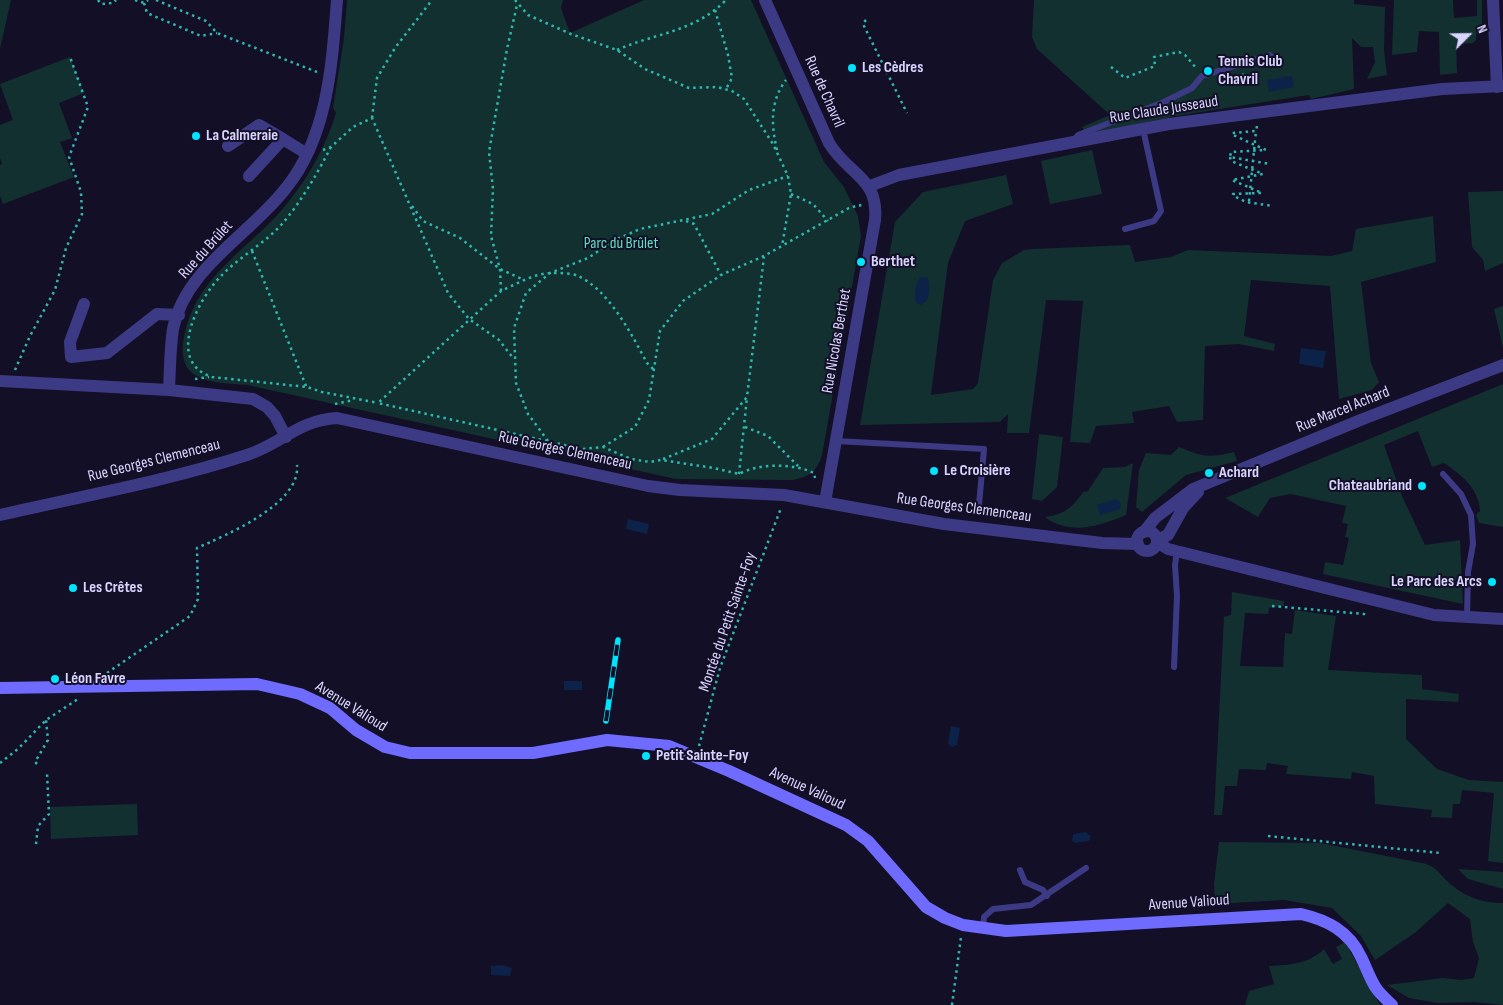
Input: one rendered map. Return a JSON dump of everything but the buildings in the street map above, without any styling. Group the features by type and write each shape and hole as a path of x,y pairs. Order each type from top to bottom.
{"main road":[{"name":"Avenue Valioud","path":"0,688 257,684 300,694 330,708 356,730 385,747 410,753 533,753 607,740 669,746 729,771 846,825 868,841 926,907 963,925 1006,931 1301,914 1320,918 1335,925 1348,936 1360,953 1376,988 1392,1005"}],"street":[{"name":"Rue du Brûlet","path":"169,390 174,328 186,297 203,272 287,188 307,154 330,77 337,0"},
{"name":"Rue de Chavril","path":"765,0 834,152 870,186"},
{"path":"1493,0 1500,86"},
{"name":"Rue Claude Jusseaud","path":"870,186 899,175 1169,124 1442,89 1500,86"},
{"path":"228,146 259,126 307,154"},
{"path":"249,176 283,139"},
{"name":"Rue Nicolas Berthet","path":"825,502 876,212 875,199 870,186"},
{"path":"84,304 70,342 71,357 107,353 157,314 179,315"},
{"name":"Rue Marcel Achard","path":"1144,532 1149,524 1175,501 1193,489 1361,419 1503,365"},
{"path":"5,381 169,390 253,399 267,407 286,436"},
{"name":"Rue Georges Clemenceau","path":"0,515 220,463 261,450 308,422 337,418 648,486 680,490 784,494 944,524 1102,543 1138,544"},
{"name":"Rue Marcel Achard","path":"1157,541 1168,535 1183,508 1209,483"},
{"path":"1157,541 1153,550 1147,551 1141,549 1138,544 1138,538 1144,532 1153,533 1157,541 1168,549 1278,578 1434,615 1472,619 1503,619"}],"lane":[{"path":"1071,143 1078,135 1164,102 1192,88 1202,76 1270,55"},
{"path":"1125,229 1154,221 1162,211 1144,129"},
{"path":"836,441 984,449 979,506"},
{"path":"1443,474 1462,494 1471,515 1473,544 1468,572 1472,619"},
{"path":"1174,667 1177,596 1175,565 1177,551"},
{"path":"983,929 984,917 993,909 1031,906 1086,868"},
{"path":"1020,870 1025,882 1043,890 1047,896"}],"path":[{"path":"98,0 101,4 113,3 116,0"},
{"path":"135,0 144,4 147,14 201,36 217,33"},
{"path":"144,4 148,0"},
{"path":"156,0 206,21 217,33 330,77"},
{"path":"432,0 395,48 378,78 372,118 448,293 469,319 499,340 514,358"},
{"path":"514,0 528,15 571,34 617,50 645,69 689,88 717,87 726,89 744,100 778,154 788,176 791,194 782,246"},
{"path":"617,50 679,30 715,10 726,0"},
{"path":"502,291 500,269 491,236 493,188 489,152 507,49 518,5"},
{"path":"715,10 728,55 732,78 731,83 726,89"},
{"path":"866,20 863,23 864,26 907,112"},
{"path":"1111,67 1125,78 1155,66 1154,57 1179,52 1185,55 1202,76"},
{"path":"5,381 55,290 66,248 82,214 81,192 69,157 88,107 70,57"},
{"path":"778,154 774,136 772,110 778,91 788,78 798,73"},
{"path":"1249,201 1259,112"},
{"path":"210,377 200,373 189,354 189,337 196,314 206,294 221,276 275,232 292,212 331,147 353,127 372,118"},
{"path":"1230,157 1231,152 1266,148 1233,136 1232,133 1256,132"},
{"path":"307,154 331,147"},
{"path":"1230,157 1270,164"},
{"path":"1230,157 1231,161 1263,174 1251,178 1232,180 1262,192 1233,194 1264,206 1273,206"},
{"path":"686,221 690,217 712,214 749,190 788,176"},
{"path":"791,194 813,204 828,221"},
{"path":"408,201 423,221 460,238 500,269 524,280"},
{"path":"192,379 210,377 307,387 582,449 603,447 635,427 649,400 660,331 683,301 721,275 764,256 849,208 860,206 864,212 876,212"},
{"path":"378,404 469,319 502,291 524,280 550,273 588,258 615,240 640,228 673,220 694,224 721,275"},
{"path":"252,251 307,387"},
{"path":"739,474 764,256"},
{"path":"548,441 528,414 516,382 514,328 526,293 550,273 578,276 599,292 618,314 653,369"},
{"path":"603,447 631,459 650,462 662,460 712,439 747,397"},
{"path":"330,405 357,399"},
{"path":"744,427 768,436 799,468"},
{"path":"662,460 739,474 750,468 799,468 814,473 816,479"},
{"path":"102,676 190,616 198,599 197,548 251,523 282,498 298,472 297,464"},
{"name":"Montée du Petit Sainte-Foy","path":"699,746 720,668 781,506"},
{"path":"1272,606 1364,614 1365,610 1372,611"},
{"path":"0,763 19,748 46,720 76,702"},
{"path":"37,764 35,762 48,740 46,720"},
{"path":"36,844 38,826 48,814 47,773"},
{"path":"1268,836 1440,853"},
{"path":"952,1005 961,941"}],"green space":[{"path":"0,0 11,0 0,49"},
{"name":"Parc du Brûlet","path":"347,0 563,0 561,8 570,33 644,0 751,0 824,162 844,187 858,216 861,236 822,455 818,466 812,473 792,480 676,479 247,385 210,381 200,378 191,372 185,364 183,352 184,337 191,314 201,295 213,278 274,218 297,191 317,159 327,137 336,113 333,108 344,38"},
{"name":"Tennis Club Chavril","path":"1034,0 1354,0 1354,4 1385,7 1384,50 1387,75 1367,79 1375,62 1373,47 1361,47 1352,38 1354,89 1311,99 1309,95 1176,116 1087,135 1082,127 1110,115 1037,49 1032,37"},
{"path":"1394,0 1453,0 1454,18 1477,16 1477,0 1482,0 1482,28 1477,29 1476,40 1473,43 1456,44 1457,73 1440,75 1439,32 1419,31 1417,52 1392,55"},
{"path":"70,57 84,93 59,103 72,138 60,142 74,177 3,204 0,196 0,165 2,164 0,158 0,125 13,120 0,84"},
{"path":"1092,150 1102,194 1050,204 1041,161"},
{"path":"1006,175 1013,204 965,221 948,263 931,395 973,389 978,383 993,280 1002,263 1024,250 1130,245 1135,262 1171,257 1188,250 1331,256 1352,251 1356,229 1433,216 1436,262 1361,282 1371,363 1379,382 1372,390 1339,399 1330,286 1251,280 1244,336 1275,344 1274,351 1239,344 1205,346 1203,420 1177,422 1169,406 1132,412 1134,423 1096,426 1090,443 1070,442 1083,301 1046,300 1029,433 1007,433 1008,414 1000,422 860,425 895,222 923,192"},
{"path":"1503,191 1503,263 1485,271 1483,260 1472,247 1468,192"},
{"path":"1503,306 1503,348 1494,309"},
{"path":"1503,384 1503,527 1479,523 1476,515 1480,511 1479,503 1473,489 1457,472 1444,463 1432,467 1418,431 1384,445 1402,496 1425,545 1460,540 1463,604 1323,574 1325,562 1343,565 1349,538 1345,537 1348,524 1342,523 1346,506 1291,494 1270,498 1258,517 1225,498"},
{"path":"1039,434 1063,437 1057,487 1042,501 1032,499"},
{"path":"1179,447 1206,456 1234,452 1237,461 1186,475 1142,512 1136,507 1139,470 1146,453 1171,455"},
{"path":"1133,463 1126,515 1106,523 1075,528 1055,523 1045,517 1063,512 1071,506 1083,492 1088,491 1103,468 1125,467"},
{"path":"1232,592 1284,601 1284,606 1269,608 1268,614 1245,613 1240,666 1283,667 1285,633 1292,634 1295,610 1336,616 1328,670 1422,675 1422,689 1459,694 1458,702 1406,699 1406,739 1437,769 1469,780 1503,782 1503,863 1488,861 1494,793 1462,790 1460,804 1453,804 1452,818 1431,817 1432,810 1375,804 1374,776 1352,772 1351,779 1286,774 1288,766 1267,763 1266,770 1239,769 1237,786 1225,786 1222,815 1214,815 1224,617 1231,615"},
{"path":"137,804 138,835 51,839 50,807"},
{"path":"1219,842 1320,843 1427,864 1433,867 1452,886 1465,894 1487,902 1503,903 1503,1005 1474,1002 1438,1003 1409,998 1387,985 1443,978 1461,980 1474,978 1479,958 1473,942 1470,919 1448,903 1416,932 1375,960 1361,936 1332,908 1284,900 1215,904 1214,884"},
{"path":"1458,869 1503,872 1503,889 1468,879"},
{"path":"1345,942 1380,1005 1245,1005 1249,991 1274,984 1269,966 1305,961 1324,949 1333,964 1342,959 1336,947"}],"water":[{"path":"1292,76 1294,87 1269,92 1267,80"},
{"path":"920,277 927,277 929,289 928,297 920,305 915,301 915,288"},
{"path":"1301,348 1326,351 1323,368 1299,364"},
{"path":"1117,499 1121,503 1120,509 1100,515 1097,505"},
{"path":"628,519 649,524 647,534 626,529"},
{"path":"564,681 582,681 582,690 564,690"},
{"path":"951,726 960,728 957,745 952,747 948,744"},
{"path":"1086,832 1091,836 1089,841 1076,843 1072,841 1073,834"},
{"path":"502,965 512,968 510,976 491,975 491,966"}],"railway":[{"path":"606,721 618,640"}],"place":[{"name":"Les Cèdres","path":"852,68"},
{"name":"Tennis Club Chavril","path":"1208,71"},
{"name":"La Calmeraie","path":"196,136"},
{"name":"Berthet","path":"861,262"},
{"name":"Le Croisière","path":"934,471"},
{"name":"Achard","path":"1209,473"},
{"name":"Chateaubriand","path":"1422,486"},
{"name":"Le Parc des Arcs","path":"1492,582"},
{"name":"Les Crêtes","path":"73,588"},
{"name":"Léon Favre","path":"55,679"},
{"name":"Petit Sainte-Foy","path":"646,756"}]}
